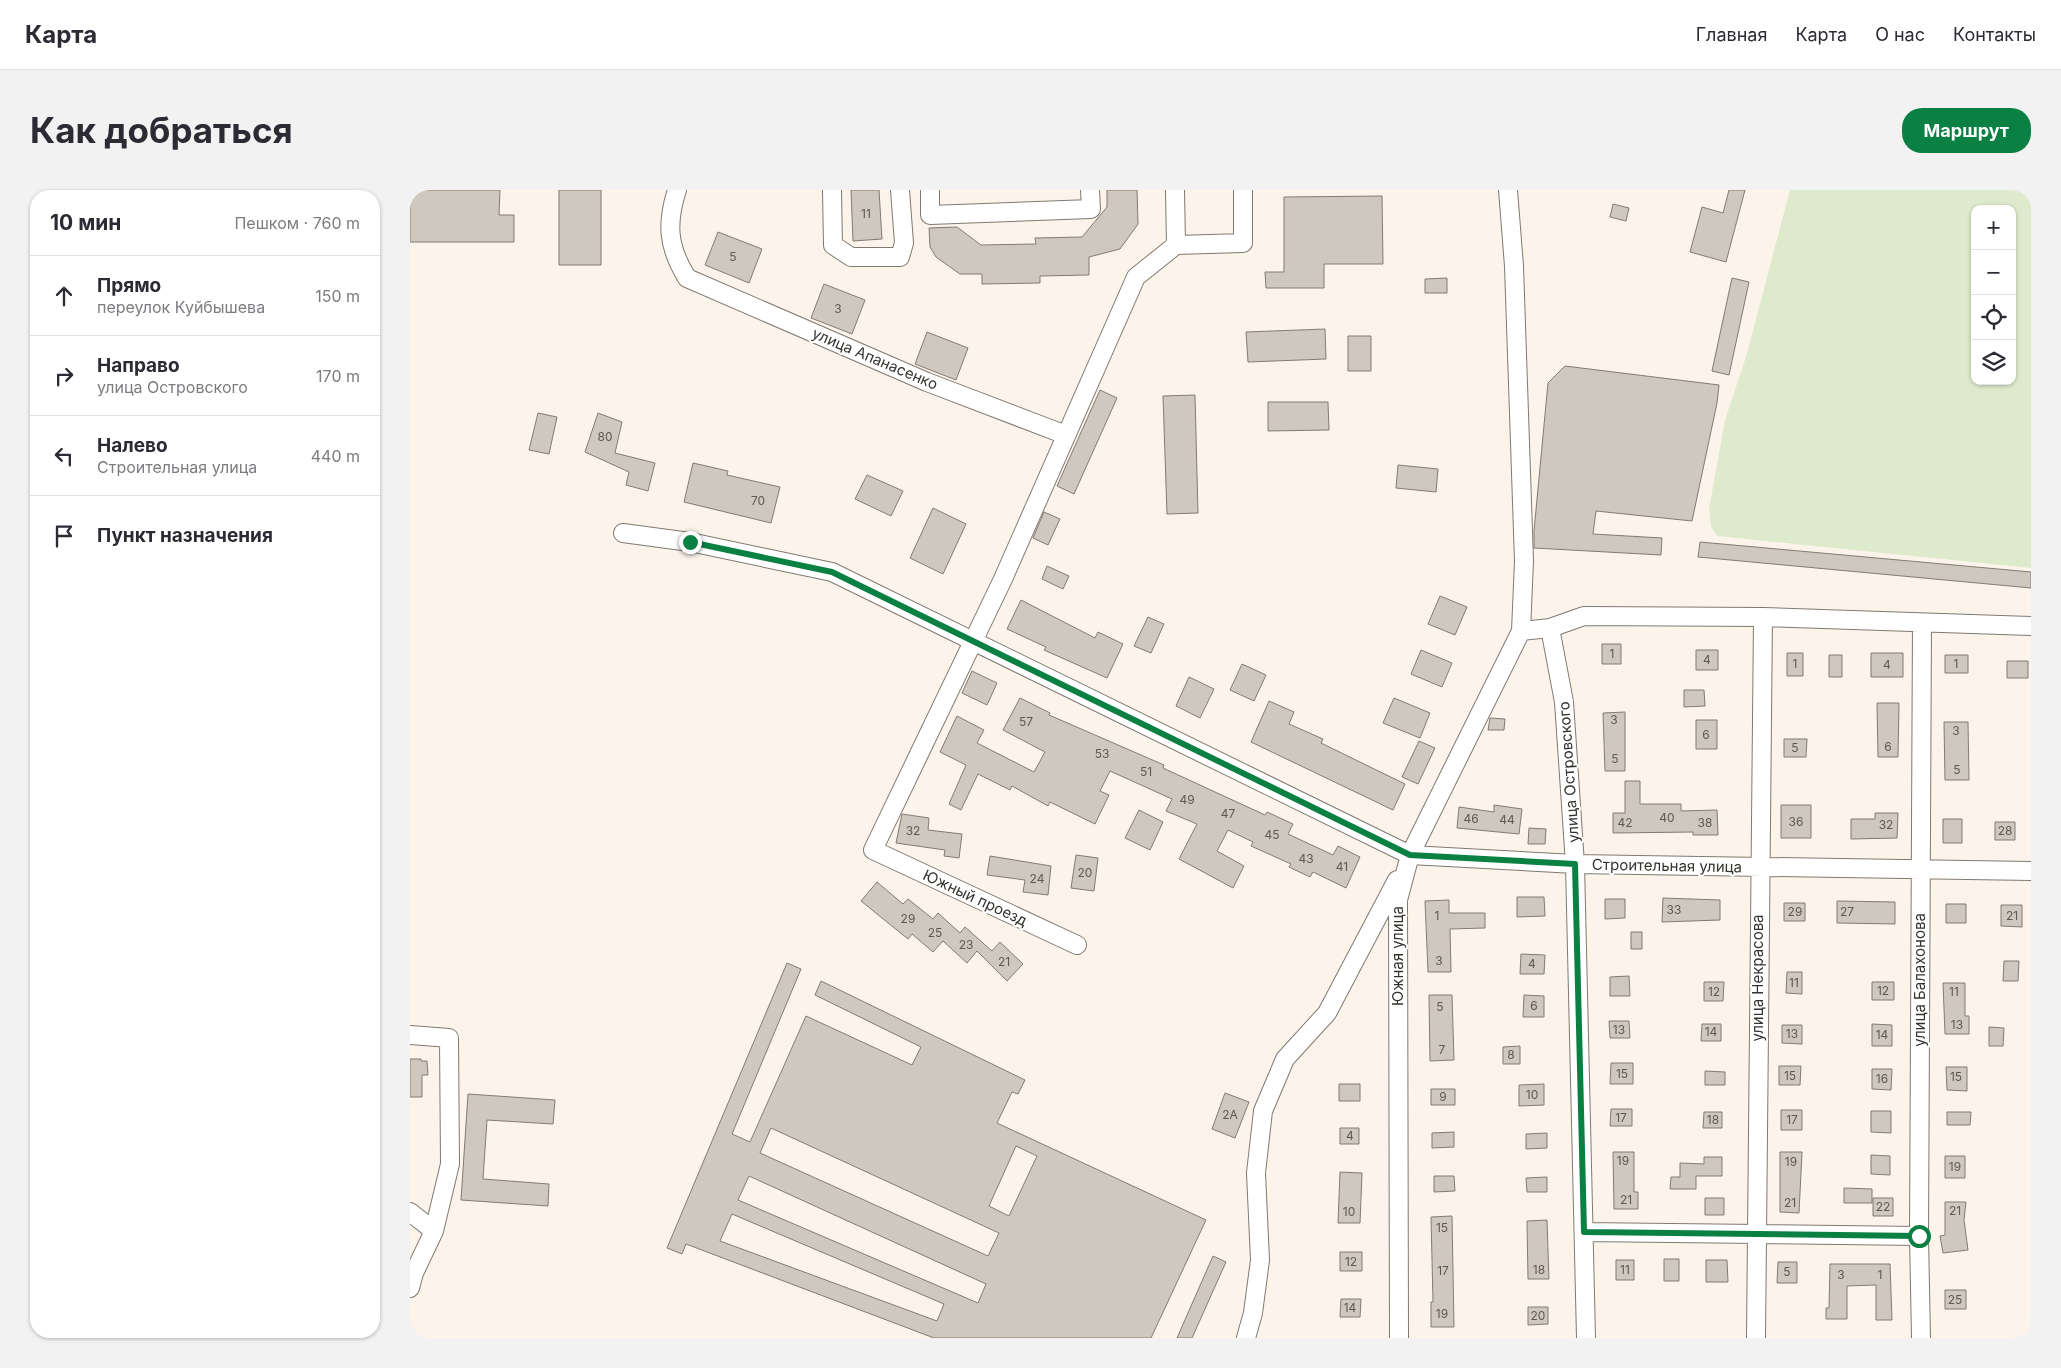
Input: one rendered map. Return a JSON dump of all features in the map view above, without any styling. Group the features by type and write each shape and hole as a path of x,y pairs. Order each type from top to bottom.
{"street":[{"name":"улица Апанасенко","path":"678,190 670,212 670,234 676,261 687,278 927,382 1066,435"},
{"path":"832,190 833,245 851,256 900,257 904,242 900,190"},
{"path":"930,190 930,216 1091,209 1090,190"},
{"path":"1175,190 1176,246"},
{"path":"974,640 1087,392 1120,310 1136,276 1176,246 1243,243 1243,190"},
{"path":"1508,190 1514,266 1524,561 1521,631 1550,628 1584,616 1762,617 2031,626"},
{"name":"Строительная улица","path":"623,533 690,542 832,572 1410,855 1575,864 1758,869 2031,871"},
{"name":"улица Некрасова","path":"1756,1338 1758,869 1762,617"},
{"name":"улица Балахонова","path":"1921,1338 1919,1236 1922,623"},
{"name":"улица Островского","path":"1550,628 1564,702 1575,864 1586,1338"},
{"name":"Южная улица","path":"1399,1338 1398,900 1410,855 1521,631"},
{"name":"Южный проезд","path":"974,640 873,850 1078,945"},
{"path":"1246,1338 1253,1313 1260,1260 1256,1173 1263,1111 1285,1059 1327,1013 1410,855"},
{"path":"410,1035 449,1038 450,1164 434,1231 414,1273 410,1288"},
{"path":"410,1212 434,1231"},
{"path":"1584,1232 1919,1236"}],"green space":[{"path":"1790,190 2031,190 2031,568 1717,536 1711,527 1709,509 1725,420 1746,357"}],"building":[{"path":"410,190 500,190 499,215 514,215 514,242 410,242"},
{"path":"559,190 601,190 601,265 559,265"},
{"path":"851,190 879,190 882,239 853,241"},
{"path":"1107,190 1137,190 1138,224 1120,249 1089,257 1089,275 1040,276 1040,283 982,284 982,274 960,274 936,257 930,247 929,228 957,227 981,245 1036,244 1035,238 1082,237 1107,207"},
{"path":"1729,190 1745,190 1726,262 1690,252 1702,207 1723,213"},
{"path":"1382,196 1383,264 1324,264 1324,288 1266,288 1265,272 1284,272 1284,197"},
{"path":"1613,204 1629,208 1626,221 1610,217"},
{"path":"718,232 762,249 749,283 705,265"},
{"path":"1447,278 1447,293 1425,293 1425,279"},
{"path":"1732,278 1749,282 1729,375 1712,371"},
{"path":"824,284 865,300 852,334 811,318"},
{"path":"1325,329 1326,359 1248,362 1246,332"},
{"path":"927,332 968,348 956,380 915,364"},
{"path":"1348,336 1371,336 1371,371 1348,371"},
{"path":"1565,366 1719,385 1717,403 1692,521 1596,511 1593,534 1662,538 1661,555 1534,548 1548,383"},
{"path":"1100,390 1117,398 1074,494 1057,486"},
{"path":"1195,395 1198,513 1167,514 1163,396"},
{"path":"1268,402 1328,402 1329,430 1268,431"},
{"path":"538,413 557,417 549,454 529,450"},
{"path":"598,413 622,422 615,453 655,463 648,491 626,485 629,472 585,452"},
{"path":"693,463 728,471 727,475 780,487 771,523 684,502"},
{"path":"1398,465 1438,469 1436,492 1396,488"},
{"path":"867,475 903,491 891,516 855,499"},
{"path":"933,508 966,524 943,574 910,558"},
{"path":"1044,512 1060,519 1048,545 1033,538"},
{"path":"1700,542 2031,572 2031,588 1698,557"},
{"path":"1047,566 1069,576 1063,589 1042,579"},
{"path":"1440,596 1467,607 1455,635 1428,624"},
{"path":"1021,600 1095,638 1098,632 1123,644 1107,678 1044,650 1046,647 1007,629"},
{"path":"1148,617 1164,624 1151,653 1134,646"},
{"path":"1602,644 1621,644 1621,664 1602,664"},
{"path":"1421,650 1452,663 1442,687 1411,674"},
{"path":"1696,650 1718,650 1718,670 1696,670"},
{"path":"1787,653 1803,653 1803,676 1787,676"},
{"path":"1871,653 1903,653 1903,677 1871,677"},
{"path":"1829,655 1842,655 1842,677 1829,677"},
{"path":"1945,655 1968,655 1968,673 1945,673"},
{"path":"2007,661 2028,661 2028,678 2007,678"},
{"path":"1242,664 1266,675 1254,701 1230,690"},
{"path":"972,671 997,683 987,705 962,693"},
{"path":"1189,677 1214,689 1200,718 1176,706"},
{"path":"1684,690 1704,690 1705,706 1684,707"},
{"path":"1020,698 1050,713 1049,715 1164,765 1163,768 1265,815 1267,812 1293,824 1288,834 1333,855 1338,846 1360,857 1346,888 1313,872 1310,877 1289,867 1291,864 1251,846 1253,842 1228,830 1217,851 1244,866 1233,888 1179,859 1197,824 1166,811 1172,799 1110,771 1100,791 1109,795 1095,824 1050,802 1048,806 1012,786 1010,790 978,774 961,810 949,804 966,765 940,752 957,716 984,730 977,743 1034,772 1045,752 1003,730"},
{"path":"1394,698 1430,713 1420,738 1383,723"},
{"path":"1269,701 1294,712 1289,724 1323,739 1321,743 1405,784 1393,810 1251,742"},
{"path":"1877,703 1899,703 1898,757 1878,757"},
{"path":"1625,712 1625,771 1605,771 1603,713"},
{"path":"1490,718 1505,719 1504,730 1488,730"},
{"path":"1696,720 1717,720 1717,749 1696,749"},
{"path":"1944,722 1968,722 1969,780 1945,780"},
{"path":"1784,739 1807,739 1806,757 1784,757"},
{"path":"1419,741 1435,748 1418,784 1402,777"},
{"path":"1625,781 1640,781 1640,804 1681,804 1681,811 1717,810 1718,835 1693,835 1693,832 1613,833 1613,813 1625,813"},
{"path":"1494,805 1522,809 1519,834 1457,828 1459,807 1494,812"},
{"path":"1781,805 1811,805 1811,838 1781,838"},
{"path":"1139,810 1163,822 1150,850 1125,838"},
{"path":"1875,813 1898,813 1897,838 1851,839 1851,819 1875,819"},
{"path":"902,814 929,818 928,830 962,834 959,858 944,856 945,850 896,843"},
{"path":"1943,819 1962,819 1962,843 1943,843"},
{"path":"1995,822 2015,822 2015,840 1995,840"},
{"path":"1529,828 1546,829 1545,844 1528,844"},
{"path":"1076,855 1098,858 1094,891 1071,888"},
{"path":"990,856 1051,866 1048,895 1023,892 1025,880 987,875"},
{"path":"877,882 903,904 908,899 933,919 938,913 960,933 965,927 992,951 1000,942 1023,964 1007,981 977,951 967,963 943,941 933,952 912,934 908,939 861,901"},
{"path":"1517,897 1544,897 1545,916 1517,917"},
{"path":"1663,898 1720,900 1720,920 1662,922"},
{"path":"1605,899 1625,899 1625,918 1605,919"},
{"path":"1449,900 1449,913 1485,913 1485,928 1450,929 1451,972 1428,972 1425,901"},
{"path":"1837,901 1895,902 1895,924 1837,923"},
{"path":"1784,903 1805,903 1805,921 1784,921"},
{"path":"1946,904 1966,904 1966,923 1946,923"},
{"path":"2001,905 2022,905 2022,927 2001,926"},
{"path":"1631,932 1642,932 1642,949 1631,949"},
{"path":"1521,954 1545,955 1544,974 1520,974"},
{"path":"2004,961 2019,961 2018,981 2003,981"},
{"path":"787,963 801,969 732,1134 750,1142 806,1016 912,1065 921,1047 815,995 821,981 1025,1080 1018,1094 1012,1092 997,1123 1206,1220 1151,1338 934,1338 686,1244 682,1254 667,1248","holes":["771,1128 999,1233 988,1256 760,1153","1016,1146 1037,1156 1009,1216 989,1206","749,1176 986,1284 978,1303 738,1200","732,1214 944,1304 937,1321 720,1241"]},
{"path":"1787,972 1802,972 1802,994 1786,993"},
{"path":"1629,976 1630,996 1610,996 1610,977"},
{"path":"1704,982 1724,982 1723,1001 1704,1001"},
{"path":"1872,982 1894,982 1894,1000 1872,1000"},
{"path":"1943,983 1965,983 1965,1016 1969,1016 1969,1034 1945,1034"},
{"path":"1429,995 1452,995 1454,1060 1430,1061"},
{"path":"1524,995 1544,996 1544,1017 1523,1017"},
{"path":"1609,1021 1629,1021 1630,1038 1610,1038"},
{"path":"1702,1024 1721,1024 1721,1041 1701,1041"},
{"path":"1872,1024 1892,1025 1892,1046 1872,1046"},
{"path":"1782,1025 1802,1025 1802,1044 1782,1043"},
{"path":"1989,1027 2004,1028 2003,1046 1989,1046"},
{"path":"1520,1046 1520,1064 1503,1064 1503,1047"},
{"path":"410,1059 427,1061 428,1075 422,1075 422,1097 410,1097"},
{"path":"1611,1063 1633,1063 1633,1084 1610,1084"},
{"path":"1779,1066 1801,1066 1800,1085 1779,1085"},
{"path":"1946,1067 1967,1067 1967,1091 1947,1090"},
{"path":"1872,1069 1892,1069 1891,1090 1872,1089"},
{"path":"1705,1071 1725,1072 1725,1085 1705,1085"},
{"path":"1339,1084 1360,1084 1360,1101 1339,1101"},
{"path":"1544,1084 1544,1105 1519,1106 1519,1085"},
{"path":"1431,1089 1455,1089 1455,1105 1431,1105"},
{"path":"1225,1093 1249,1102 1235,1138 1212,1129"},
{"path":"468,1094 555,1100 553,1124 487,1120 483,1179 549,1184 548,1206 461,1200"},
{"path":"1611,1109 1632,1109 1632,1126 1610,1126"},
{"path":"1781,1110 1802,1110 1802,1130 1781,1130"},
{"path":"1871,1111 1891,1111 1891,1133 1871,1132"},
{"path":"1704,1112 1722,1112 1722,1128 1703,1128"},
{"path":"1947,1112 1971,1112 1970,1125 1947,1125"},
{"path":"1340,1128 1359,1128 1359,1144 1340,1144"},
{"path":"1454,1132 1454,1147 1432,1148 1432,1133"},
{"path":"1547,1133 1547,1148 1526,1149 1526,1134"},
{"path":"1613,1152 1634,1152 1634,1192 1638,1192 1638,1209 1614,1209"},
{"path":"1780,1152 1802,1152 1799,1213 1780,1212"},
{"path":"1871,1155 1890,1156 1890,1175 1871,1174"},
{"path":"1945,1156 1965,1156 1965,1178 1945,1178"},
{"path":"1704,1157 1722,1157 1722,1176 1696,1176 1696,1189 1670,1189 1671,1177 1680,1177 1680,1163 1704,1164"},
{"path":"1340,1172 1362,1173 1360,1223 1338,1223"},
{"path":"1434,1176 1454,1176 1455,1191 1434,1192"},
{"path":"1547,1177 1547,1192 1527,1192 1526,1178"},
{"path":"1844,1188 1872,1189 1872,1203 1844,1203"},
{"path":"1705,1198 1724,1198 1724,1215 1705,1215"},
{"path":"1873,1198 1893,1198 1893,1216 1873,1216"},
{"path":"1945,1202 1966,1202 1964,1220 1968,1250 1943,1253 1940,1236 1945,1235"},
{"path":"1452,1216 1454,1327 1431,1327 1431,1302 1433,1302 1431,1217"},
{"path":"1547,1220 1549,1279 1528,1279 1527,1221"},
{"path":"1340,1252 1362,1252 1362,1271 1340,1271"},
{"path":"1213,1256 1226,1262 1192,1338 1177,1338"},
{"path":"1664,1259 1679,1259 1679,1281 1664,1281"},
{"path":"1616,1260 1634,1260 1634,1280 1616,1280"},
{"path":"1706,1260 1727,1260 1728,1282 1706,1282"},
{"path":"1778,1262 1797,1262 1797,1283 1777,1283"},
{"path":"1830,1264 1890,1264 1892,1320 1876,1320 1876,1285 1847,1286 1847,1319 1826,1319 1826,1308 1829,1308"},
{"path":"1945,1290 1966,1290 1966,1309 1945,1309"},
{"path":"1341,1299 1361,1299 1360,1317 1340,1317"},
{"path":"1528,1307 1548,1307 1548,1324 1528,1325"}],"route":[{"path":"690,542 832,572 1410,855 1575,864 1584,1232 1919,1236"}]}
